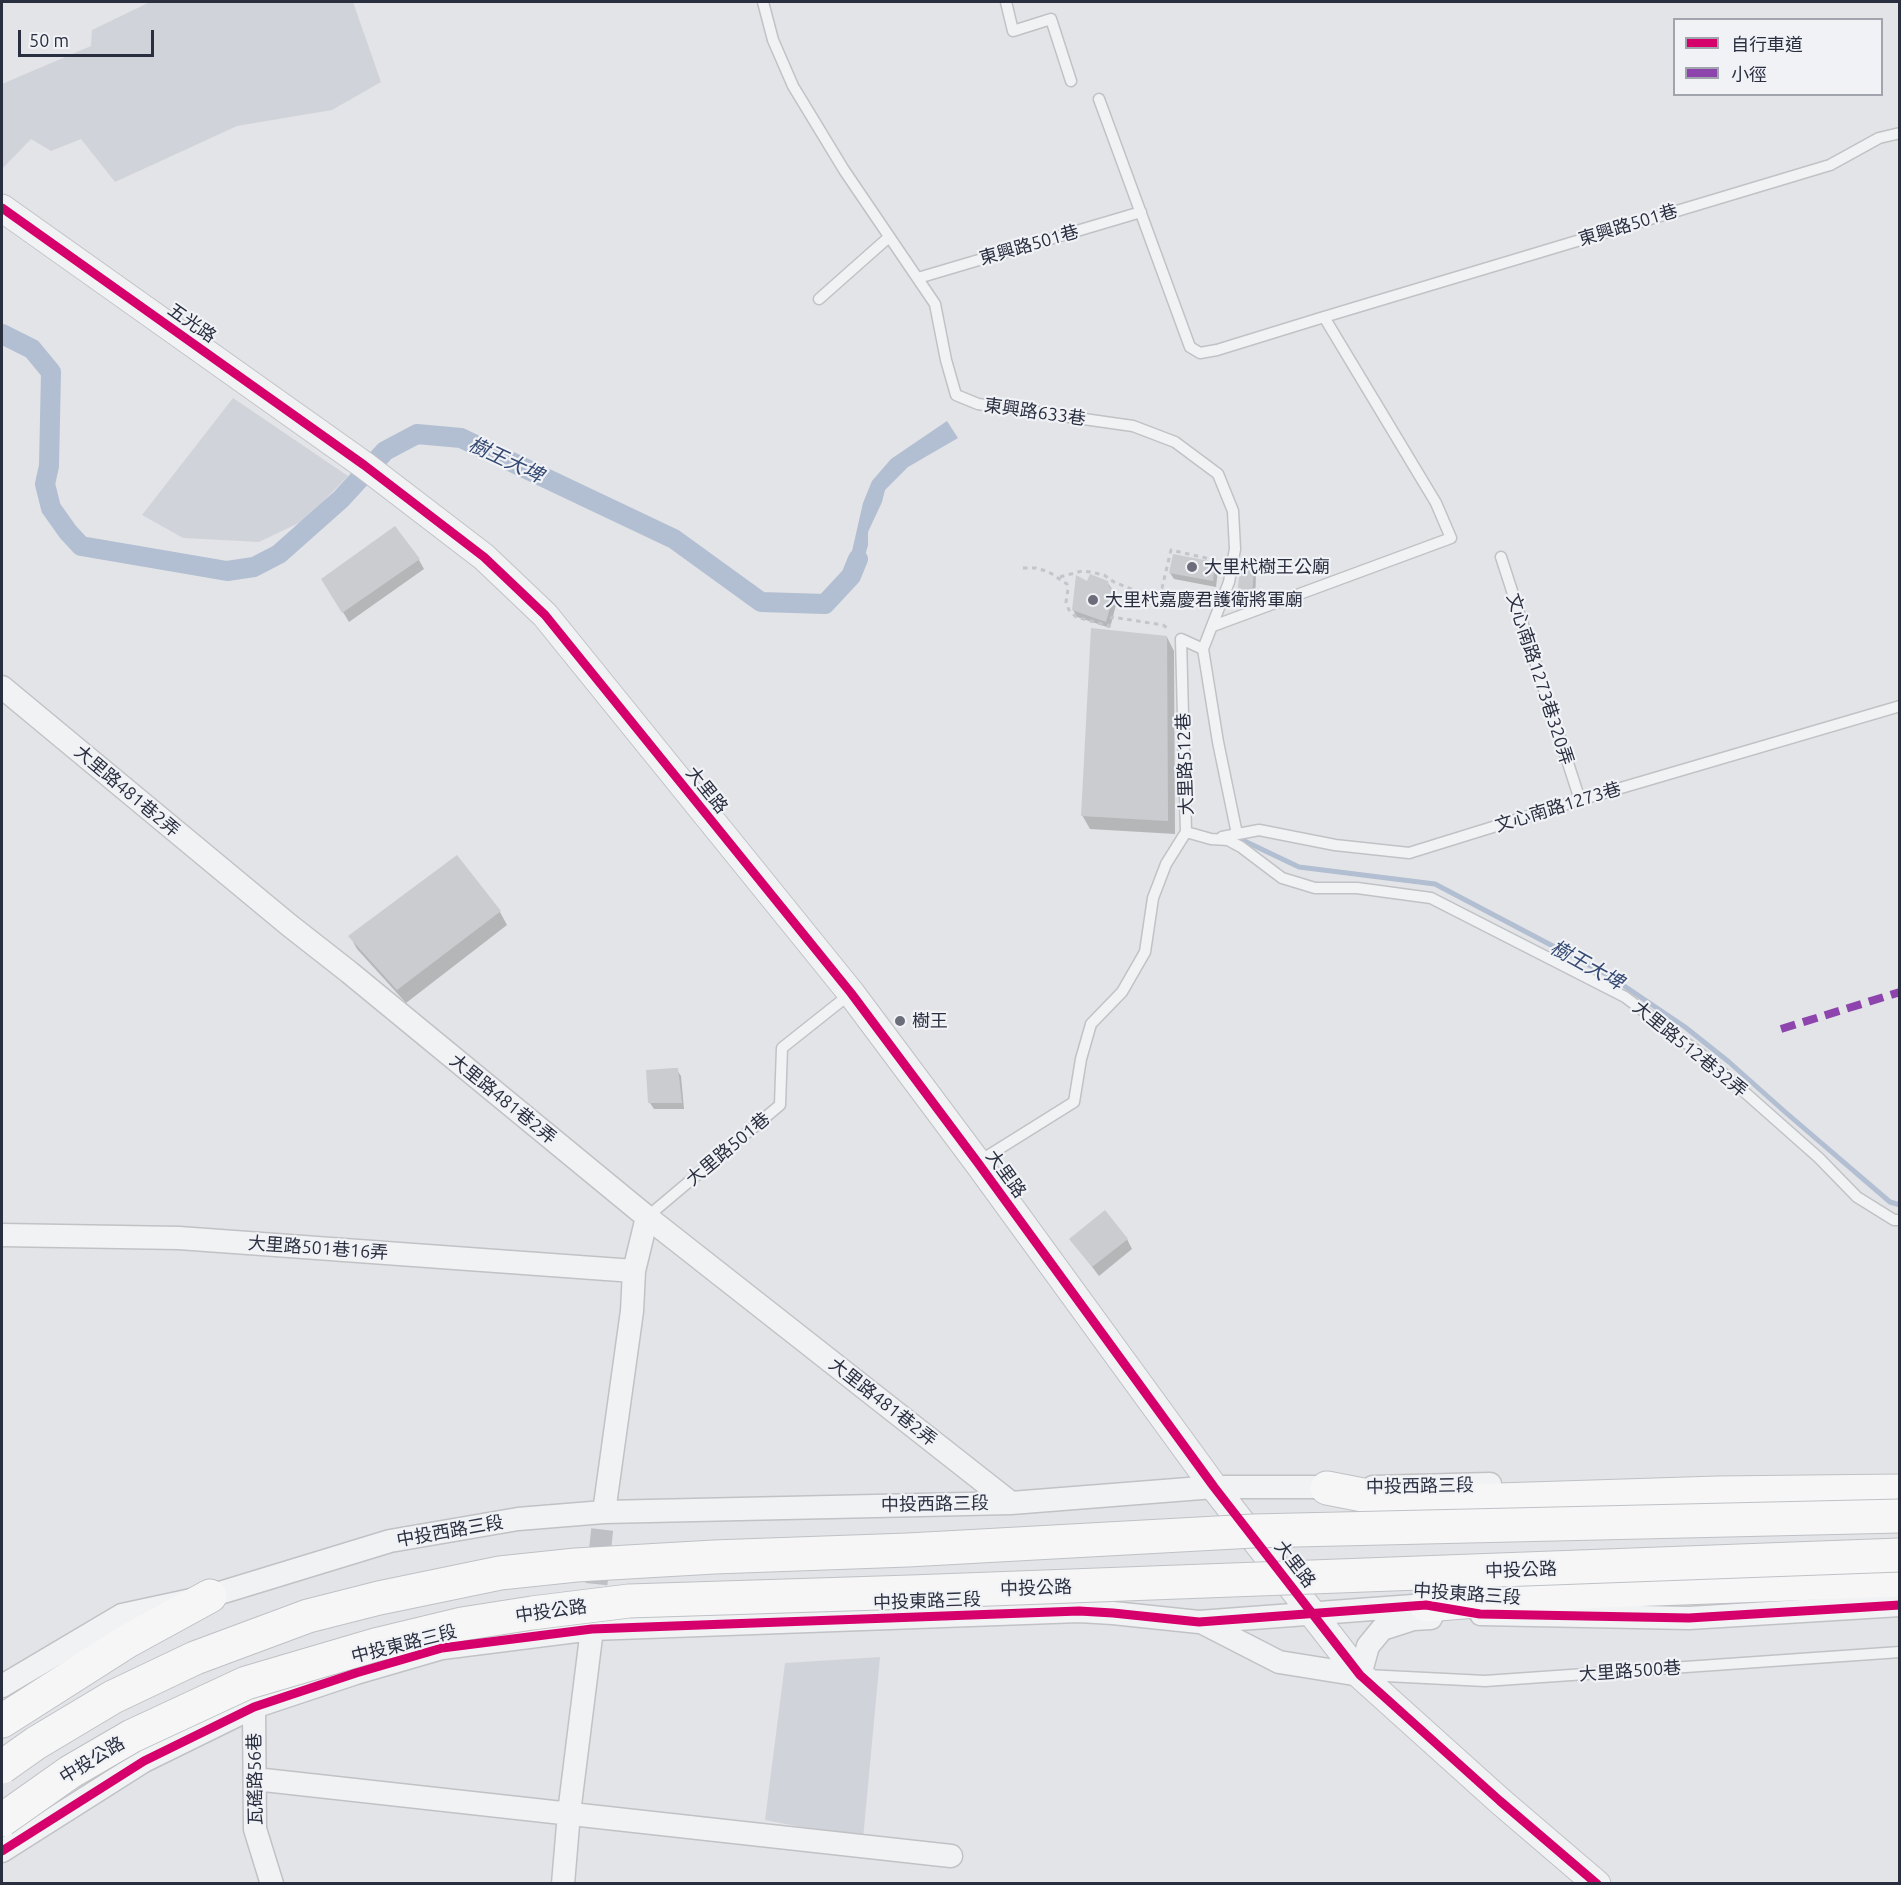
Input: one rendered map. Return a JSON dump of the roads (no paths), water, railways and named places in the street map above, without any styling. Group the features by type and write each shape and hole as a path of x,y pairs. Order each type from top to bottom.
{"main road":[{"path":"1327,1488 1404,1503 1718,1493 1899,1491"},
{"path":"2,1767 36,1743 113,1697 195,1659 308,1616 500,1572 714,1557 908,1550 1253,1531 1899,1516"},
{"name":"中投公路","path":"2,1820 70,1772 132,1736 246,1683 354,1651 440,1629 532,1613 629,1601 1899,1555"},
{"path":"1426,1605 1600,1591 1899,1580"},
{"path":"2,1721 126,1642 210,1596"}],"street":[{"name":"五光路","path":"2,208 388,483"},
{"name":"大里路","path":"388,483 484,557 545,615 851,993 1214,1487 1360,1675 1500,1801 1597,1884"},
{"name":"大里路481巷2弄","path":"2,687 289,925 647,1216 1011,1503"},
{"path":"604,1512 632,1311 634,1270 647,1216"},
{"name":"大里路501巷16弄","path":"2,1235 179,1238 634,1270"},
{"name":"中投西路三段","path":"2,1686 122,1615 210,1596 390,1542 518,1519 604,1512 1011,1503 1214,1487 1327,1488 1899,1474"},
{"name":"中投東路三段","path":"2,1851 144,1761 254,1707 356,1673 442,1648 592,1629 1079,1611 1199,1622 1426,1605 1480,1614 1689,1618 1899,1605"},
{"path":"1199,1622 1279,1662 1360,1675 1368,1646 1382,1629 1413,1619 1480,1614"},
{"path":"563,1884 569,1813 592,1629"},
{"name":"瓦磘路56巷","path":"254,1707 255,1829 272,1884"},
{"path":"255,1779 951,1856"}],"lane":[{"name":"東興路633巷","path":"763,2 773,40 793,86 844,170 935,304 946,360 956,395 978,404 1133,426 1174,442 1218,474 1233,511 1235,549 1229,582 1203,649"},
{"path":"1006,2 1013,31 1052,19 1071,81"},
{"path":"1099,99 1190,347 1200,353 1217,350 1324,317 1436,503 1451,538 1213,626"},
{"name":"東興路501巷","path":"1324,317 1830,165 1879,138 1899,134"},
{"name":"東興路501巷","path":"918,278 1141,212"},
{"path":"819,299 890,237"},
{"name":"文心南路1273巷320弄","path":"1501,557 1580,800"},
{"name":"大里路512巷","path":"978,1163 1074,1102 1081,1059 1091,1024 1122,992 1145,952 1153,898 1166,864 1186,832 1181,639 1203,649 1218,742 1237,834"},
{"name":"文心南路1273巷","path":"1212,838 1259,830 1335,845 1409,853 1899,706"},
{"name":"大里路512巷32弄","path":"1186,832 1228,840 1282,878 1315,888 1357,888 1431,898 1625,997 1706,1058 1819,1158 1857,1197 1893,1220 1899,1220"},
{"name":"大里路501巷","path":"647,1216 780,1105 782,1048 851,993"},
{"name":"大里路500巷","path":"1360,1675 1485,1681 1899,1652"}],"water":[{"path":"947,421 958,438 908,467 885,490 868,532 868,545 860,574 858,578 845,582 863,503 872,481 891,459"}],"waterway":[{"name":"樹王大埤","path":"2,334 32,349 51,372 49,466 45,484 51,508 81,546 227,571 254,567 279,554 341,499 385,451 417,434 461,438 674,539 761,602 825,604 851,576 858,559"},
{"name":"樹王大埤","path":"1236,837 1299,867 1435,884 1608,975 1685,1027 1729,1062 1890,1202 1900,1205"}],"tunnel":[{"path":"593,1617 604,1512"}],"place":[{"name":"大里杙樹王公廟","path":"1192,567"},
{"name":"大里杙嘉慶君護衛將軍廟","path":"1093,600"},
{"name":"樹王","path":"900,1021"}]}
